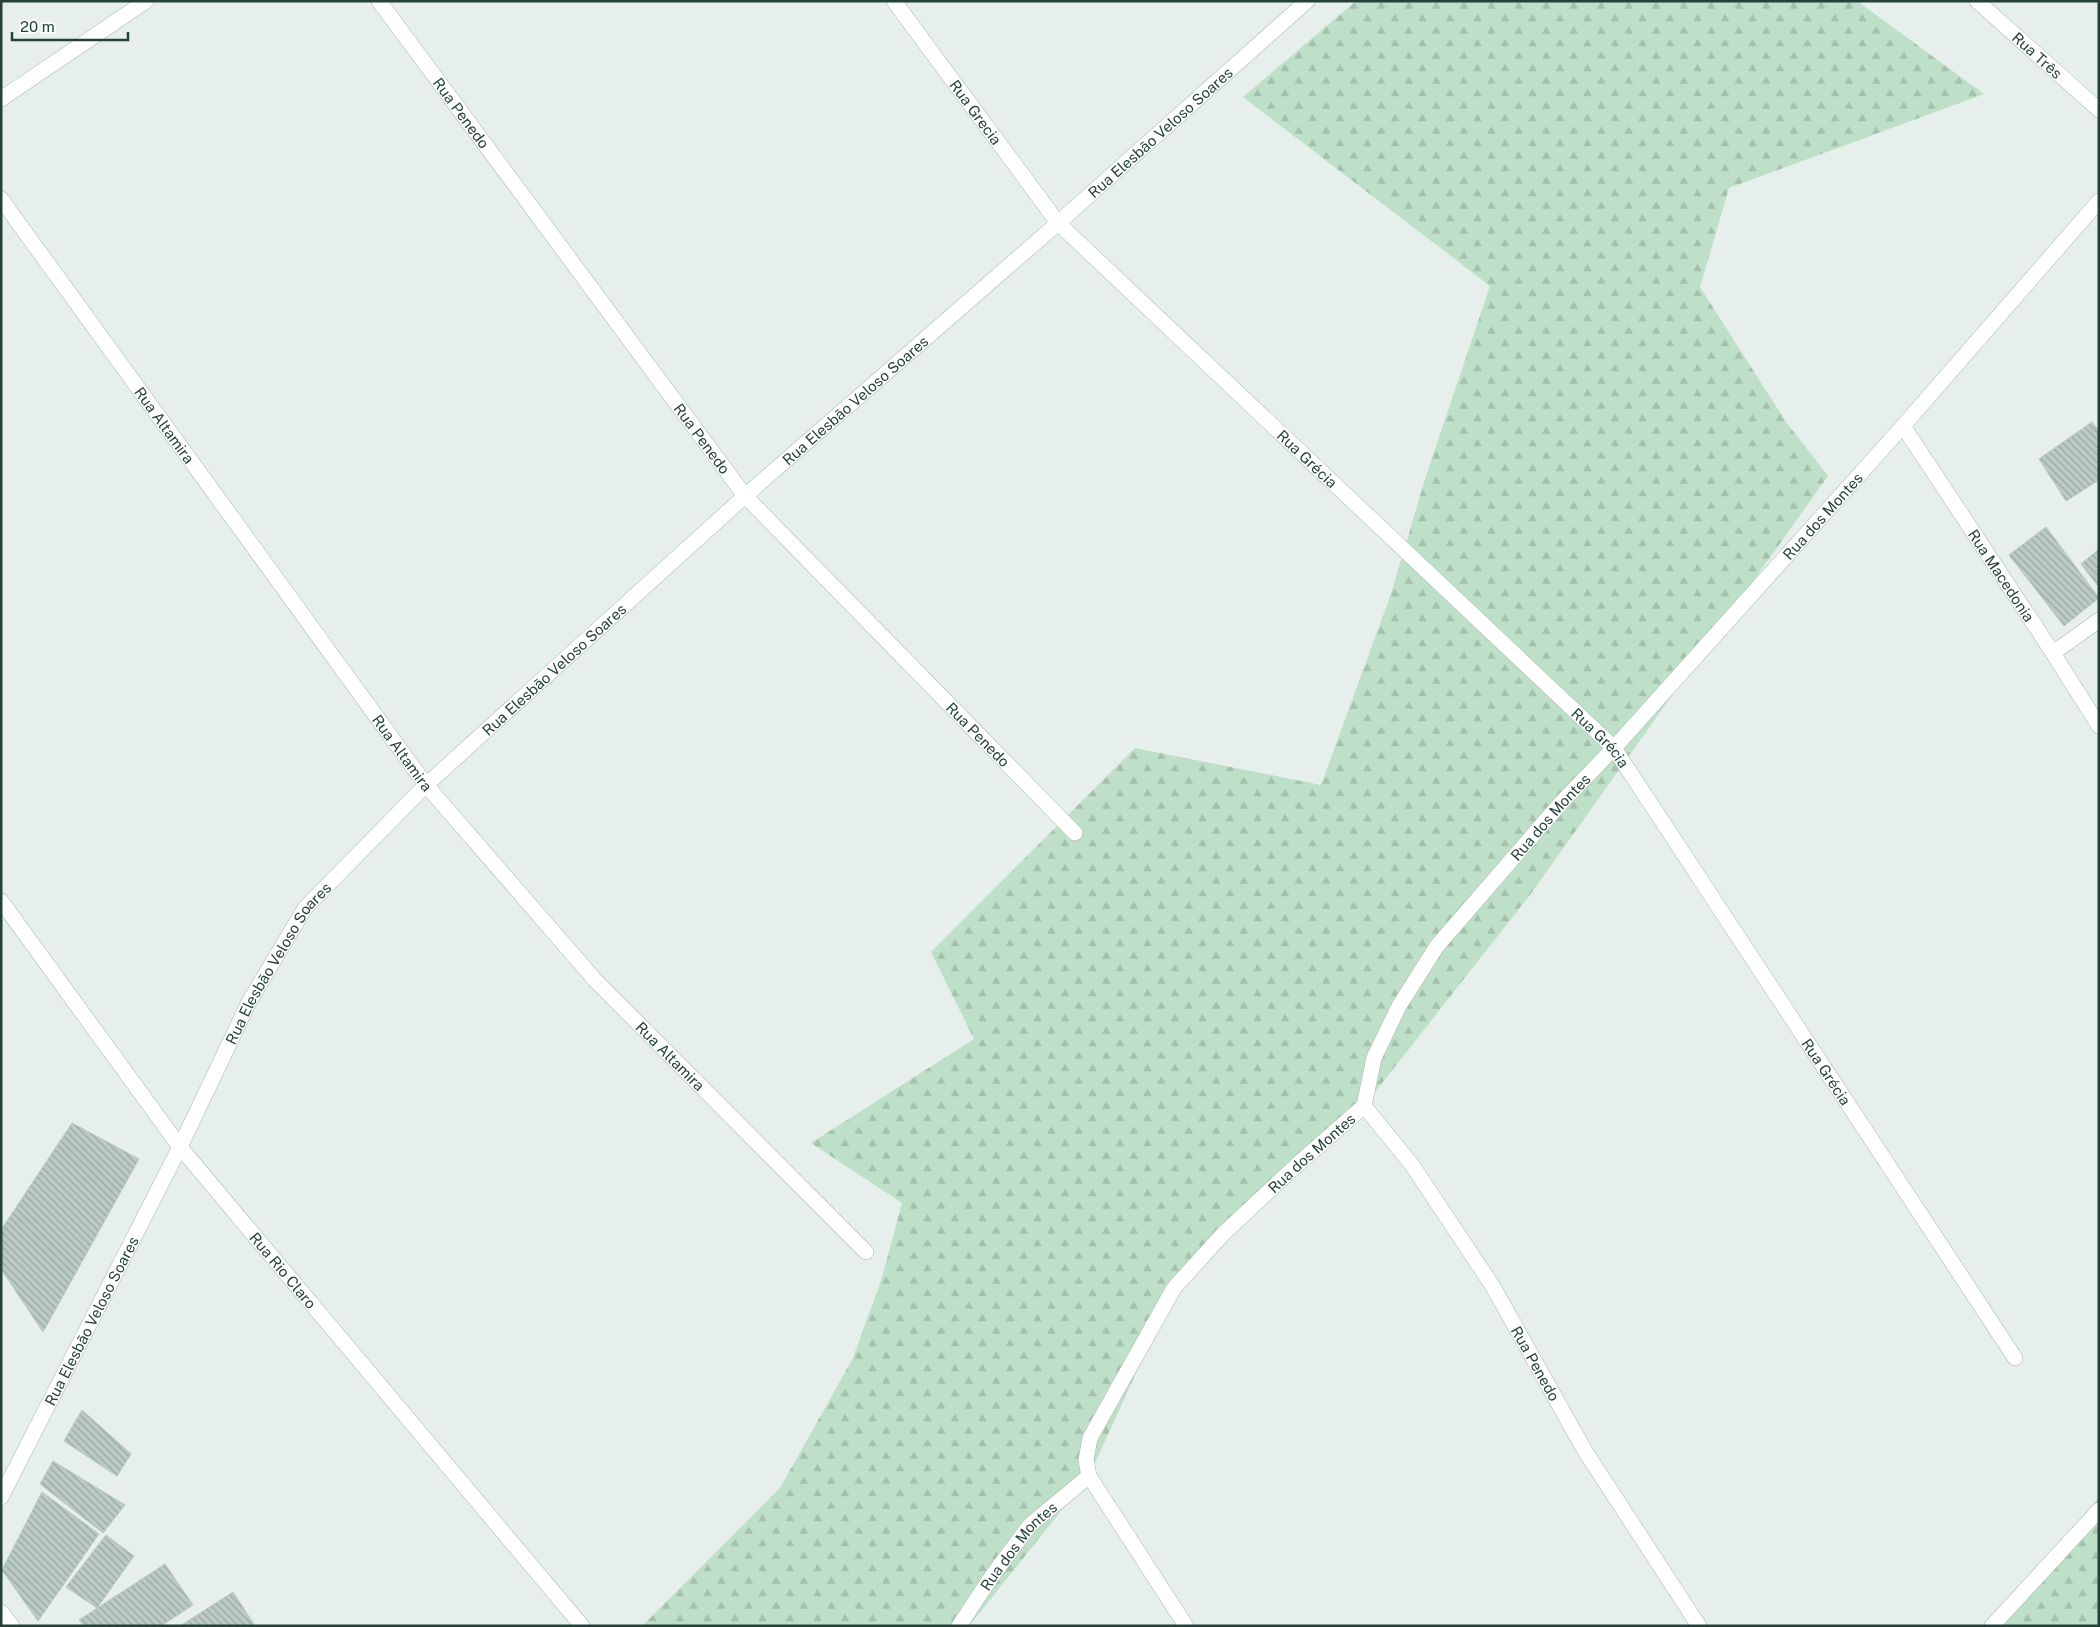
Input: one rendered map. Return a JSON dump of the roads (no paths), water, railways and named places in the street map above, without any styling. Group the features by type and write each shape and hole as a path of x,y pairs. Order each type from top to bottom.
{"street":[{"path":"1,98 146,1"},
{"name":"Rua Penedo","path":"379,1 745,496 1076,833"},
{"name":"Rua Grecia","path":"894,1 1058,223"},
{"name":"Rua Elesbão Veloso Soares","path":"1,1497 180,1147 249,1002 305,908 426,785 745,496 1058,223 1307,1"},
{"name":"Rua Três","path":"1977,1 2099,110"},
{"name":"Rua Altamira","path":"1,199 426,785 595,980 866,1252"},
{"name":"Rua dos Montes","path":"1186,1626 1089,1476 1086,1460 1090,1438 1174,1288 1224,1233 1364,1106 1374,1058 1399,1006 1437,946 1560,804 1614,748 1903,426 2099,201"},
{"name":"Rua Grécia","path":"1058,223 1614,748 2015,1358"},
{"name":"Rua Macedonia","path":"1903,426 2054,653 2099,726"},
{"path":"2054,653 2099,620"},
{"name":"Rua Rio Claro","path":"1,901 180,1147 582,1626"},
{"name":"Rua Penedo","path":"1364,1106 1412,1165 1492,1285 1585,1450 1699,1626"},
{"name":"Rua dos Montes","path":"959,1626 992,1576 1030,1525 1089,1476"},
{"path":"1992,1626 2099,1510"},
{"path":"1,1612 12,1626"}]}
